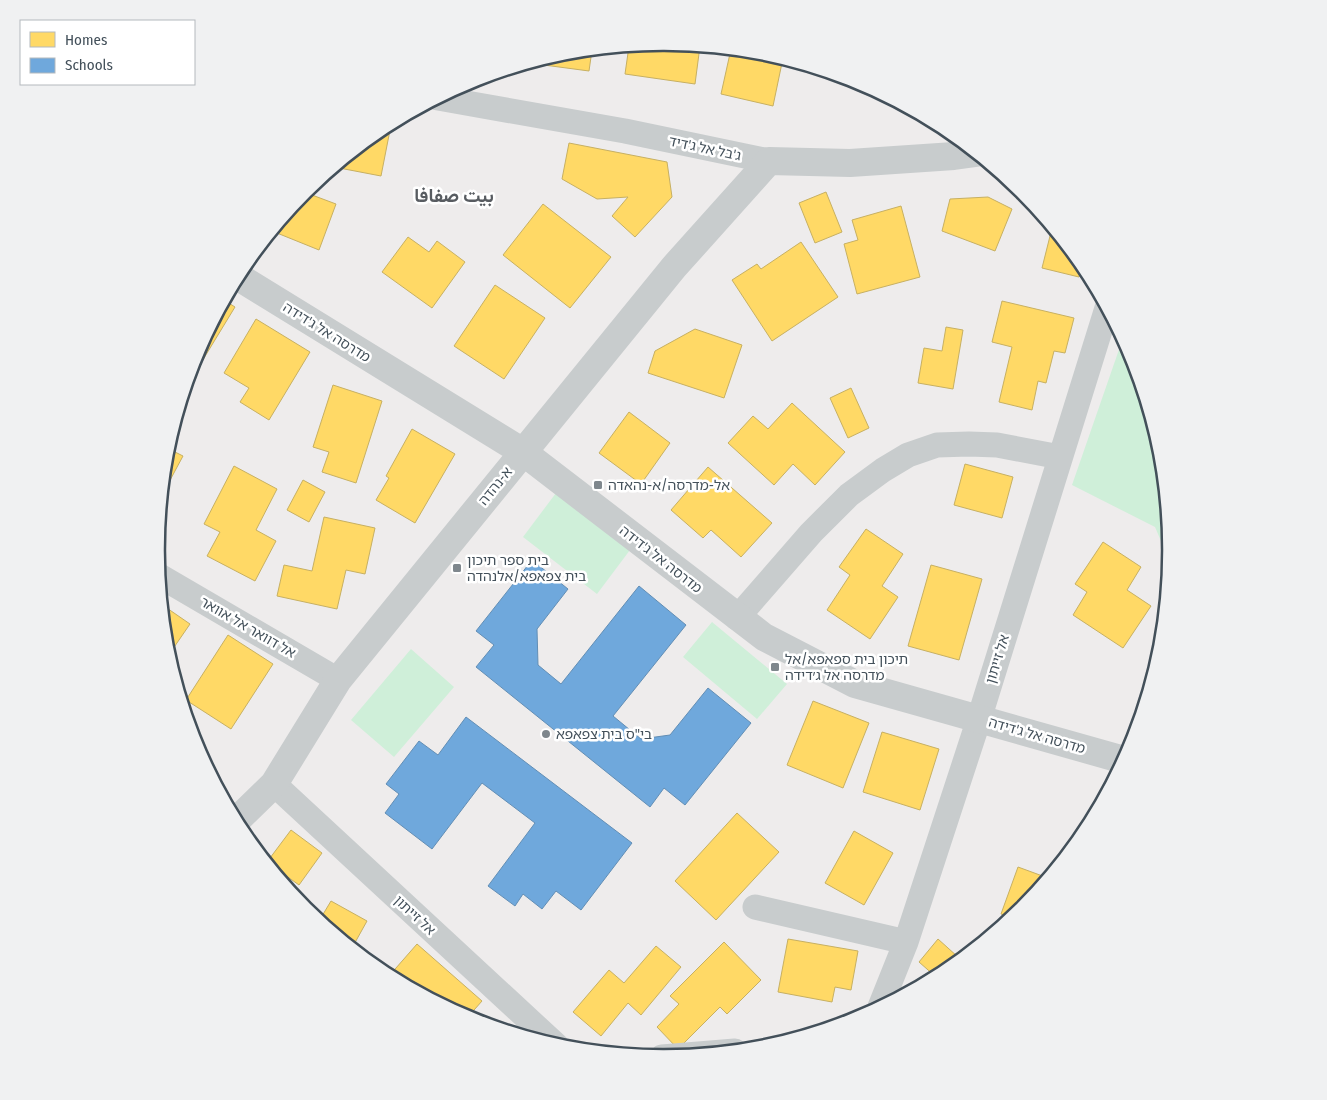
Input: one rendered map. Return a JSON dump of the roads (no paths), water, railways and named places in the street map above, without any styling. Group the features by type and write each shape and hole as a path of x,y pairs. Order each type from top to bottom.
{"street":[{"name":"ג'בל אל ג'דיד","path":"449,100 625,130 769,161 850,162 967,154"},
{"name":"א-נהדה","path":"242,815 274,784 338,680 674,267 769,161"},
{"name":"מדרסה אל ג'דידה","path":"244,281 523,452 764,638 855,684 1117,758"},
{"name":"אל זייתון","path":"884,997 906,942 979,719 1104,317"},
{"path":"737,618 811,533 849,495 908,455 937,445 969,444 997,446 1060,457"},
{"name":"אל דוואר אל אוואר","path":"166,580 338,680"},
{"name":"אל זייתון","path":"274,784 544,1034"},
{"path":"755,907 906,942"}],"place":[{"name":"אל-מדרסה/א-נהאדה","path":"598,485"},
{"name":"בית ספר תיכון בית צפאפא/אלנהדה","path":"457,568"},
{"name":"תיכון בית ספאפא/אל מדרסה אל ג׳דידה","path":"775,667"},
{"name":"בי\"ס בית צפאפא","path":"546,734"}],"district":[{"name":"بيت صفافا","path":"454,195"}]}
